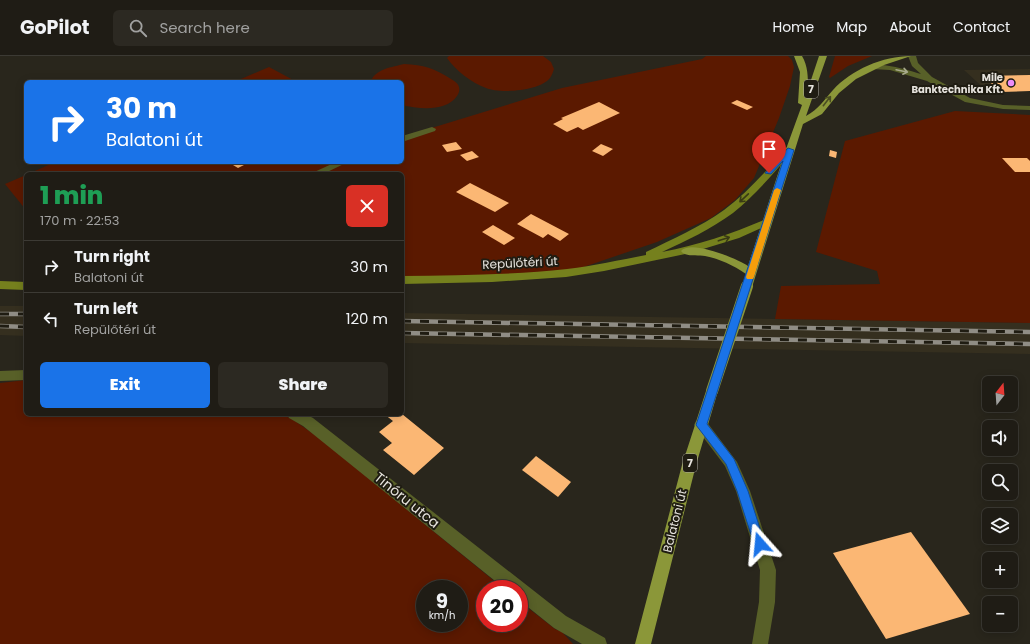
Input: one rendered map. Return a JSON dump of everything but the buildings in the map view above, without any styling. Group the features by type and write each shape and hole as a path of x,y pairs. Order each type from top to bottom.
{"main road":[{"path":"798,56 803,71 800,122"},
{"name":"Balatoni út","path":"643,644 689,465 701,425 750,278 790,150 823,56"},
{"path":"800,122 819,112 836,91 845,83 872,67 907,56"},
{"path":"686,251 710,253 725,257 739,264 750,278"}],"street":[{"path":"912,56 915,64 930,79"},
{"path":"872,67 890,68 930,79 968,100 1003,107 1030,108"},
{"path":"404,138 432,129"},
{"name":"Repülőtéri út","path":"639,260 702,228 728,212 745,198 790,150"},
{"path":"320,172 339,164"},
{"name":"Repülőtéri út","path":"404,280 492,278 566,273 604,268 686,251 735,236 767,222"},
{"path":"0,285 24,286"},
{"path":"0,376 24,375"},
{"name":"Tinóru utca","path":"298,416 308,422 508,580"},
{"path":"701,425 730,462 742,491 768,570 767,602 760,644"},
{"name":"Tinóru utca","path":"528,596 560,622 598,644"}],"shaded area":[{"path":"449,56 543,56 551,62 554,69 550,78 538,86 520,90 500,91 481,86 464,76 450,63 447,58"},
{"path":"706,56 788,56 792,60 794,67 790,86 779,118 754,178 735,200 711,218 657,242 566,273 404,280 404,172 32,172 50,164 404,164 404,136 562,88 702,59"},
{"path":"835,56 872,56 848,66 830,78"},
{"path":"404,64 429,68 455,81 459,87 458,95 446,105 439,107 416,108 404,105 404,80 372,80 380,71"},
{"path":"269,67 293,80 239,80"},
{"path":"1030,69 1030,91 988,92 964,70"},
{"path":"955,111 1030,115 1030,323 775,319 781,286 880,284 877,271 816,252 845,141"},
{"path":"24,176 24,208 5,184"},
{"path":"0,306 24,306 24,336 0,335"},
{"path":"404,313 1030,323 1030,354 404,343"},
{"path":"24,380 24,416 286,416 319,438 493,580 476,580 476,632 528,632 528,608 555,629 562,632 573,644 0,644 0,383"}],"railway":[{"path":"0,314 24,314"},
{"path":"404,321 1030,332"},
{"path":"0,326 24,327"},
{"path":"404,333 1030,344"}],"slow traffic":[{"path":"750,277 777,190"}],"place":[{"name":"Mile Banktechnika Kft.","path":"1011,83"}],"route":[{"path":"760,544 742,491 730,462 701,425 748,284 790,150 769,173"}]}
